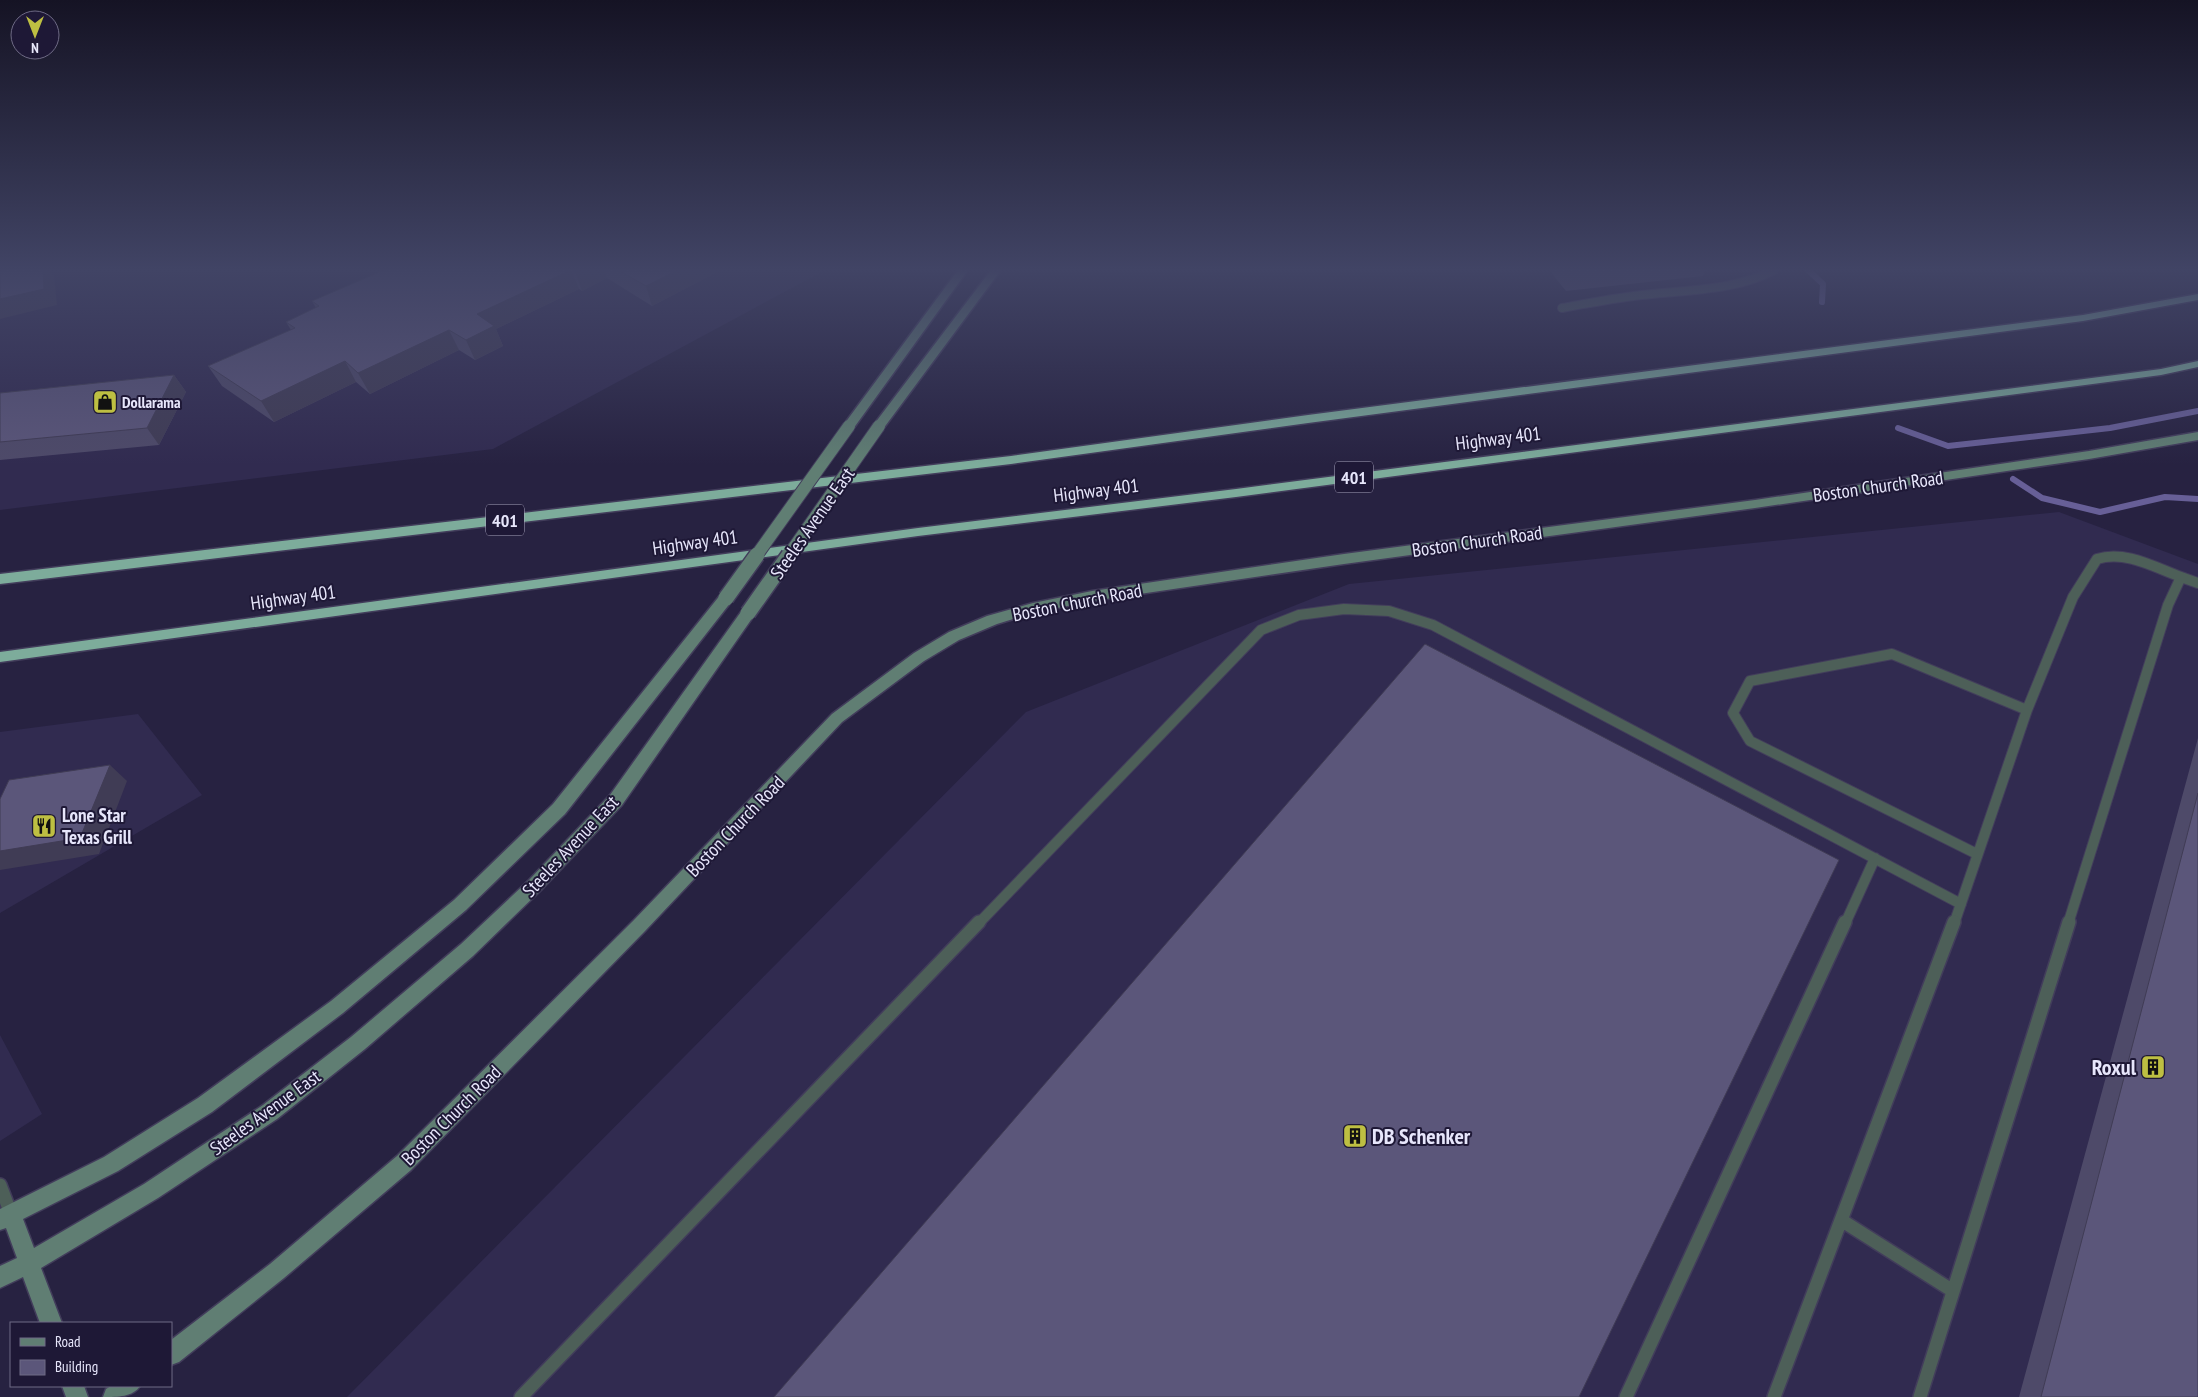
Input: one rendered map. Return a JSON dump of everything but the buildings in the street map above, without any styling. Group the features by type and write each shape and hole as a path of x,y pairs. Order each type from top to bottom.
{"highway":[{"name":"401","path":"0,579 1011,460 1308,419 1951,335"},
{"name":"Highway 401","path":"0,657 918,532 1246,492 2151,373 2198,364"}],"main road":[{"name":"Steeles Avenue East","path":"5,1217 111,1164 205,1105 337,1008 460,905 560,809 726,598 915,335"},
{"name":"Steeles Avenue East","path":"0,1277 29,1263 152,1191 270,1112 358,1043 467,950 535,885 616,800 879,426 947,335"},
{"name":"Boston Church Road","path":"172,1353 277,1271 404,1162 639,926 837,718 918,656 954,636 992,620 1033,608 1092,596 1765,502 2089,455 2198,436"},
{"path":"5,1217 29,1263 51,1322"},
{"path":"114,1397 128,1387"}],"lane":[{"path":"1774,1397 1961,904 2027,710 2073,597 2097,559 2107,556 2123,556 2198,583"},
{"path":"1920,1397 2168,605 2181,577"},
{"path":"521,1397 1262,630 1299,615 1344,609 1389,611 1433,626 1961,904"},
{"path":"1977,854 1750,741 1734,713 1750,681 1892,654 2027,710"},
{"path":"1626,1397 1875,858"},
{"path":"0,1185 5,1217"},
{"path":"1841,1220 1953,1291"}],"shaded area":[{"path":"0,335 704,335 493,449 0,510"},
{"path":"2059,512 2198,564 2198,1397 347,1397 1026,712 1349,584"},
{"path":"138,714 202,795 0,913 0,732"},
{"path":"0,1035 42,1114 0,1141"}],"waterway":[{"path":"1898,428 1948,446 2110,428 2198,411"},
{"path":"2013,479 2042,498 2100,512 2165,497 2198,499"}],"place":[{"name":"Dollarama","path":"105,402"},
{"name":"Lone Star Texas Grill","path":"44,826"},
{"name":"Roxul","path":"2153,1067"},
{"name":"DB Schenker","path":"1355,1136"}]}
